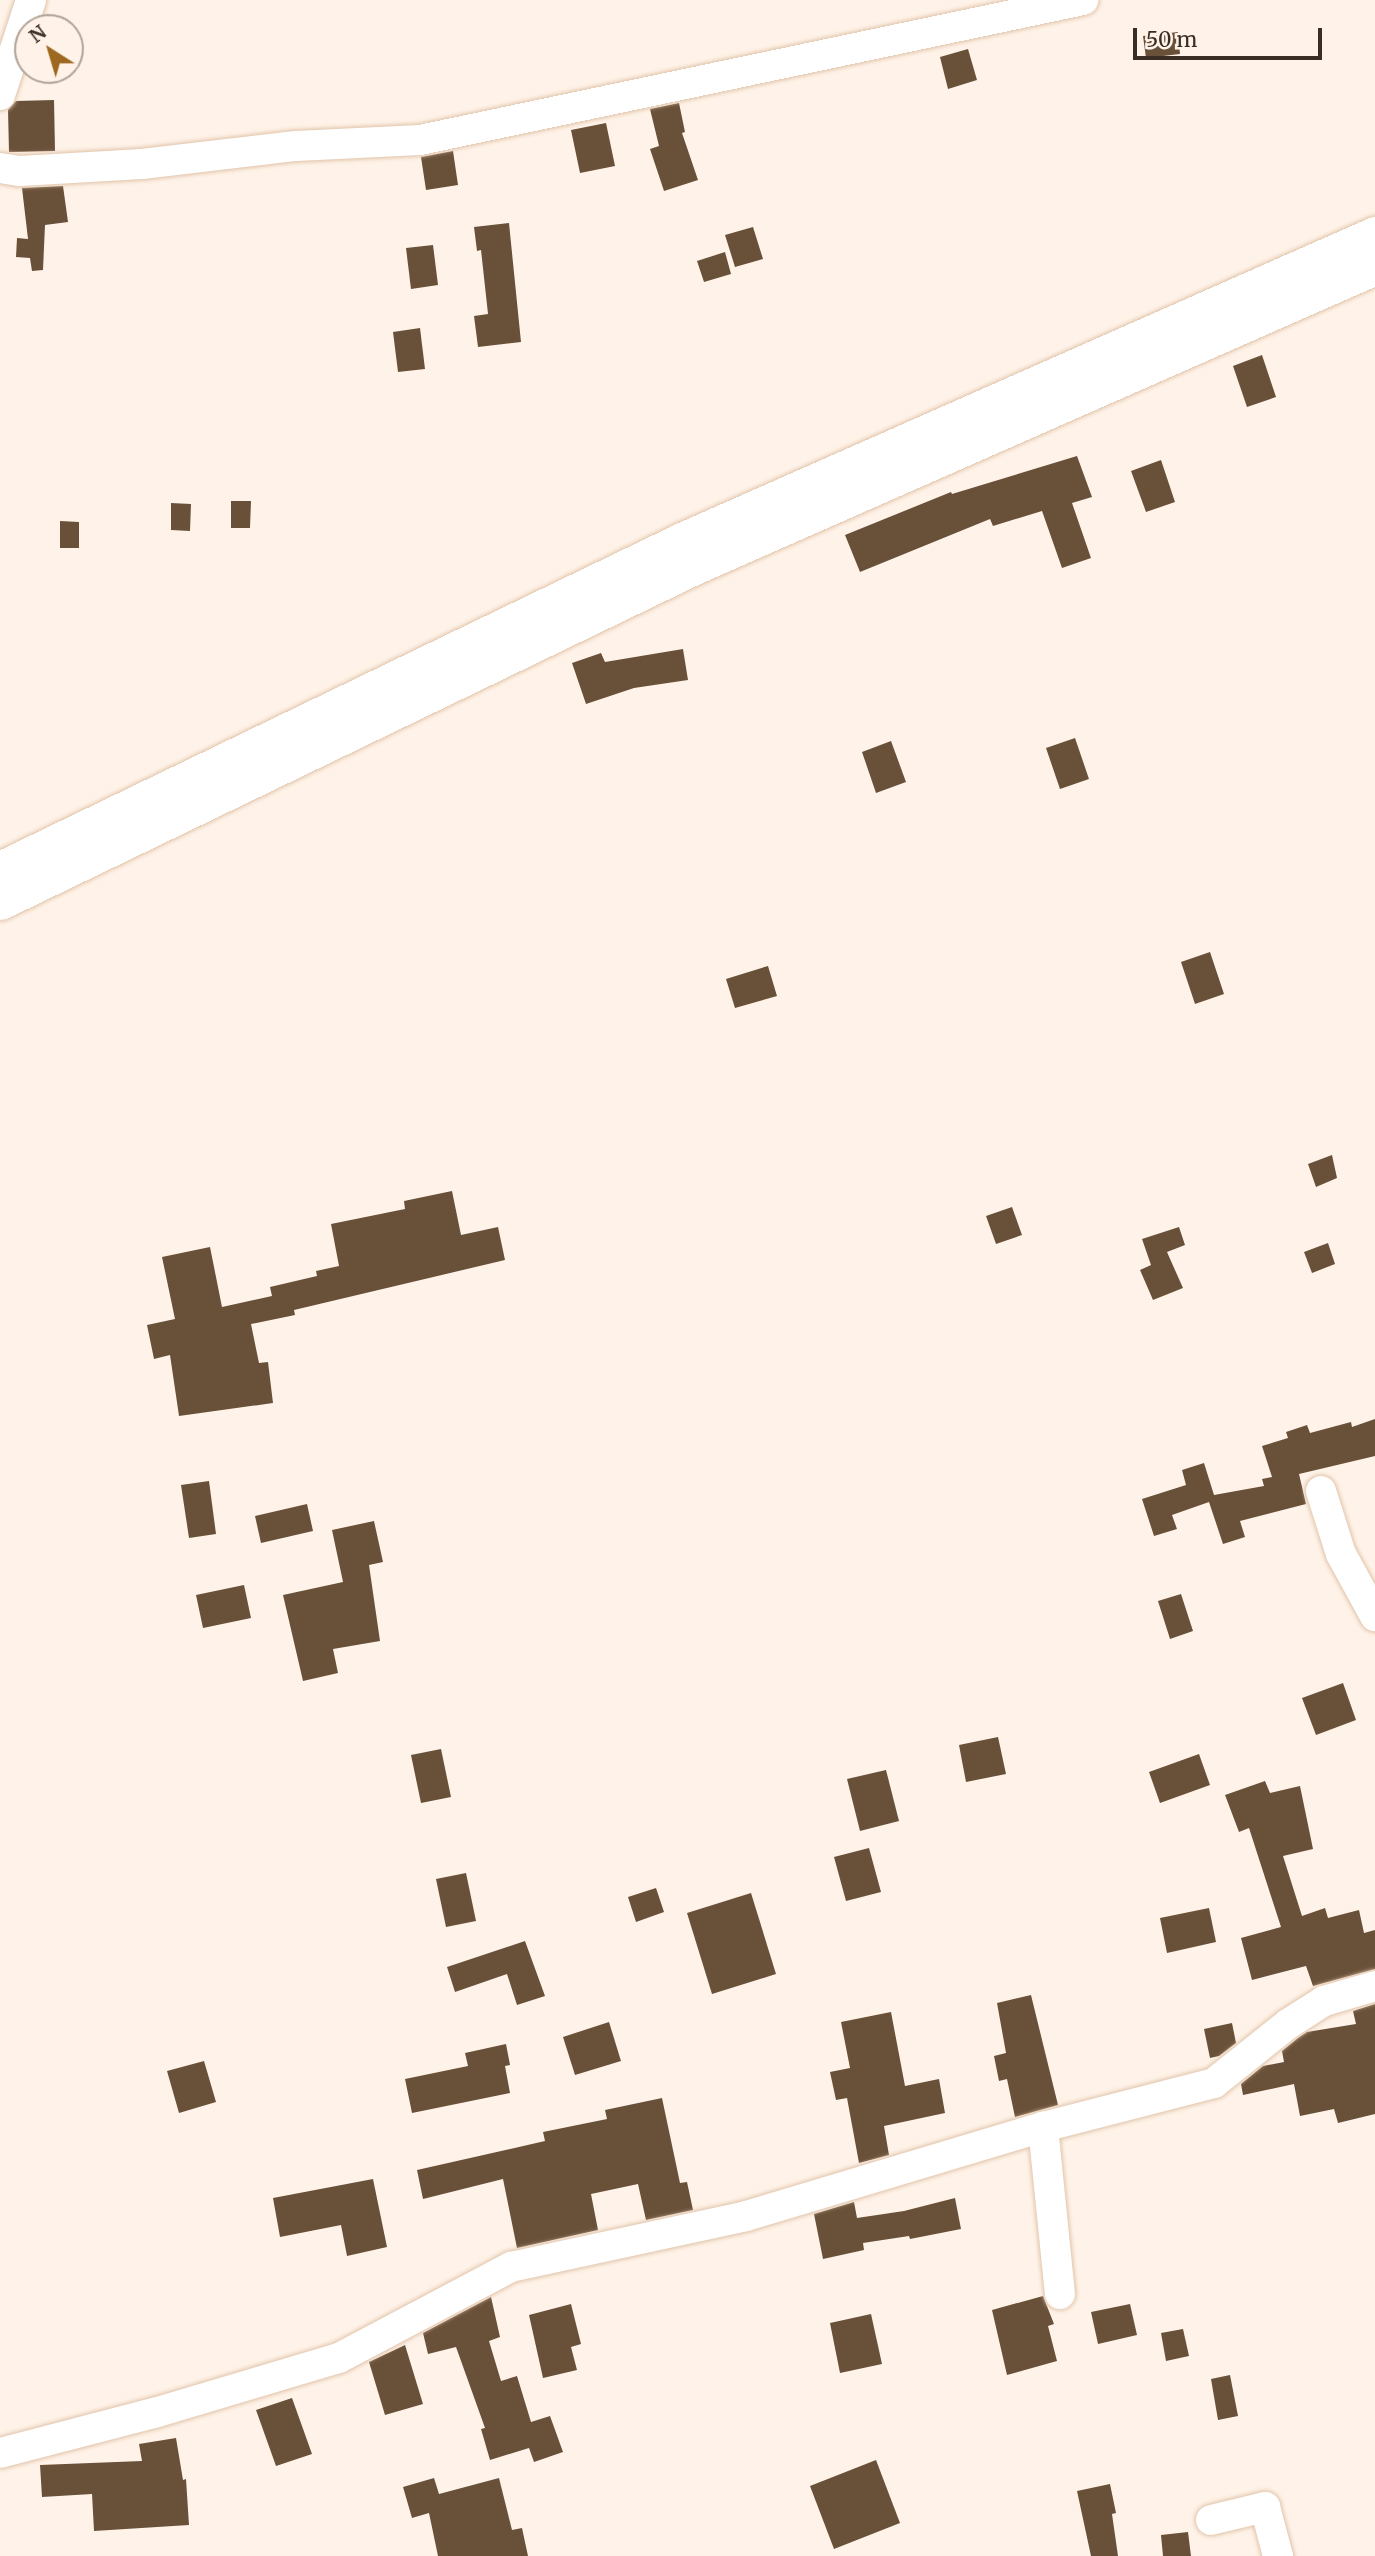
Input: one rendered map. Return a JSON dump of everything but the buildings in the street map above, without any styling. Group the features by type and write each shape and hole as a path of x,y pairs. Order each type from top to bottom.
{"main road":[{"path":"0,870 682,541 1375,235"},
{"path":"0,901 694,566 1375,266"}],"street":[{"path":"0,95 31,0"},
{"path":"0,167 20,171 142,164 296,146 420,140 1083,0"},
{"path":"1321,1491 1341,1555 1375,1616"},
{"path":"0,2453 154,2413 339,2358 511,2267 746,2216 1042,2127 1214,2083 1288,2024 1324,2001 1375,1986"},
{"path":"1042,2127 1060,2294"},
{"path":"1211,2520 1265,2507 1278,2556"}]}
